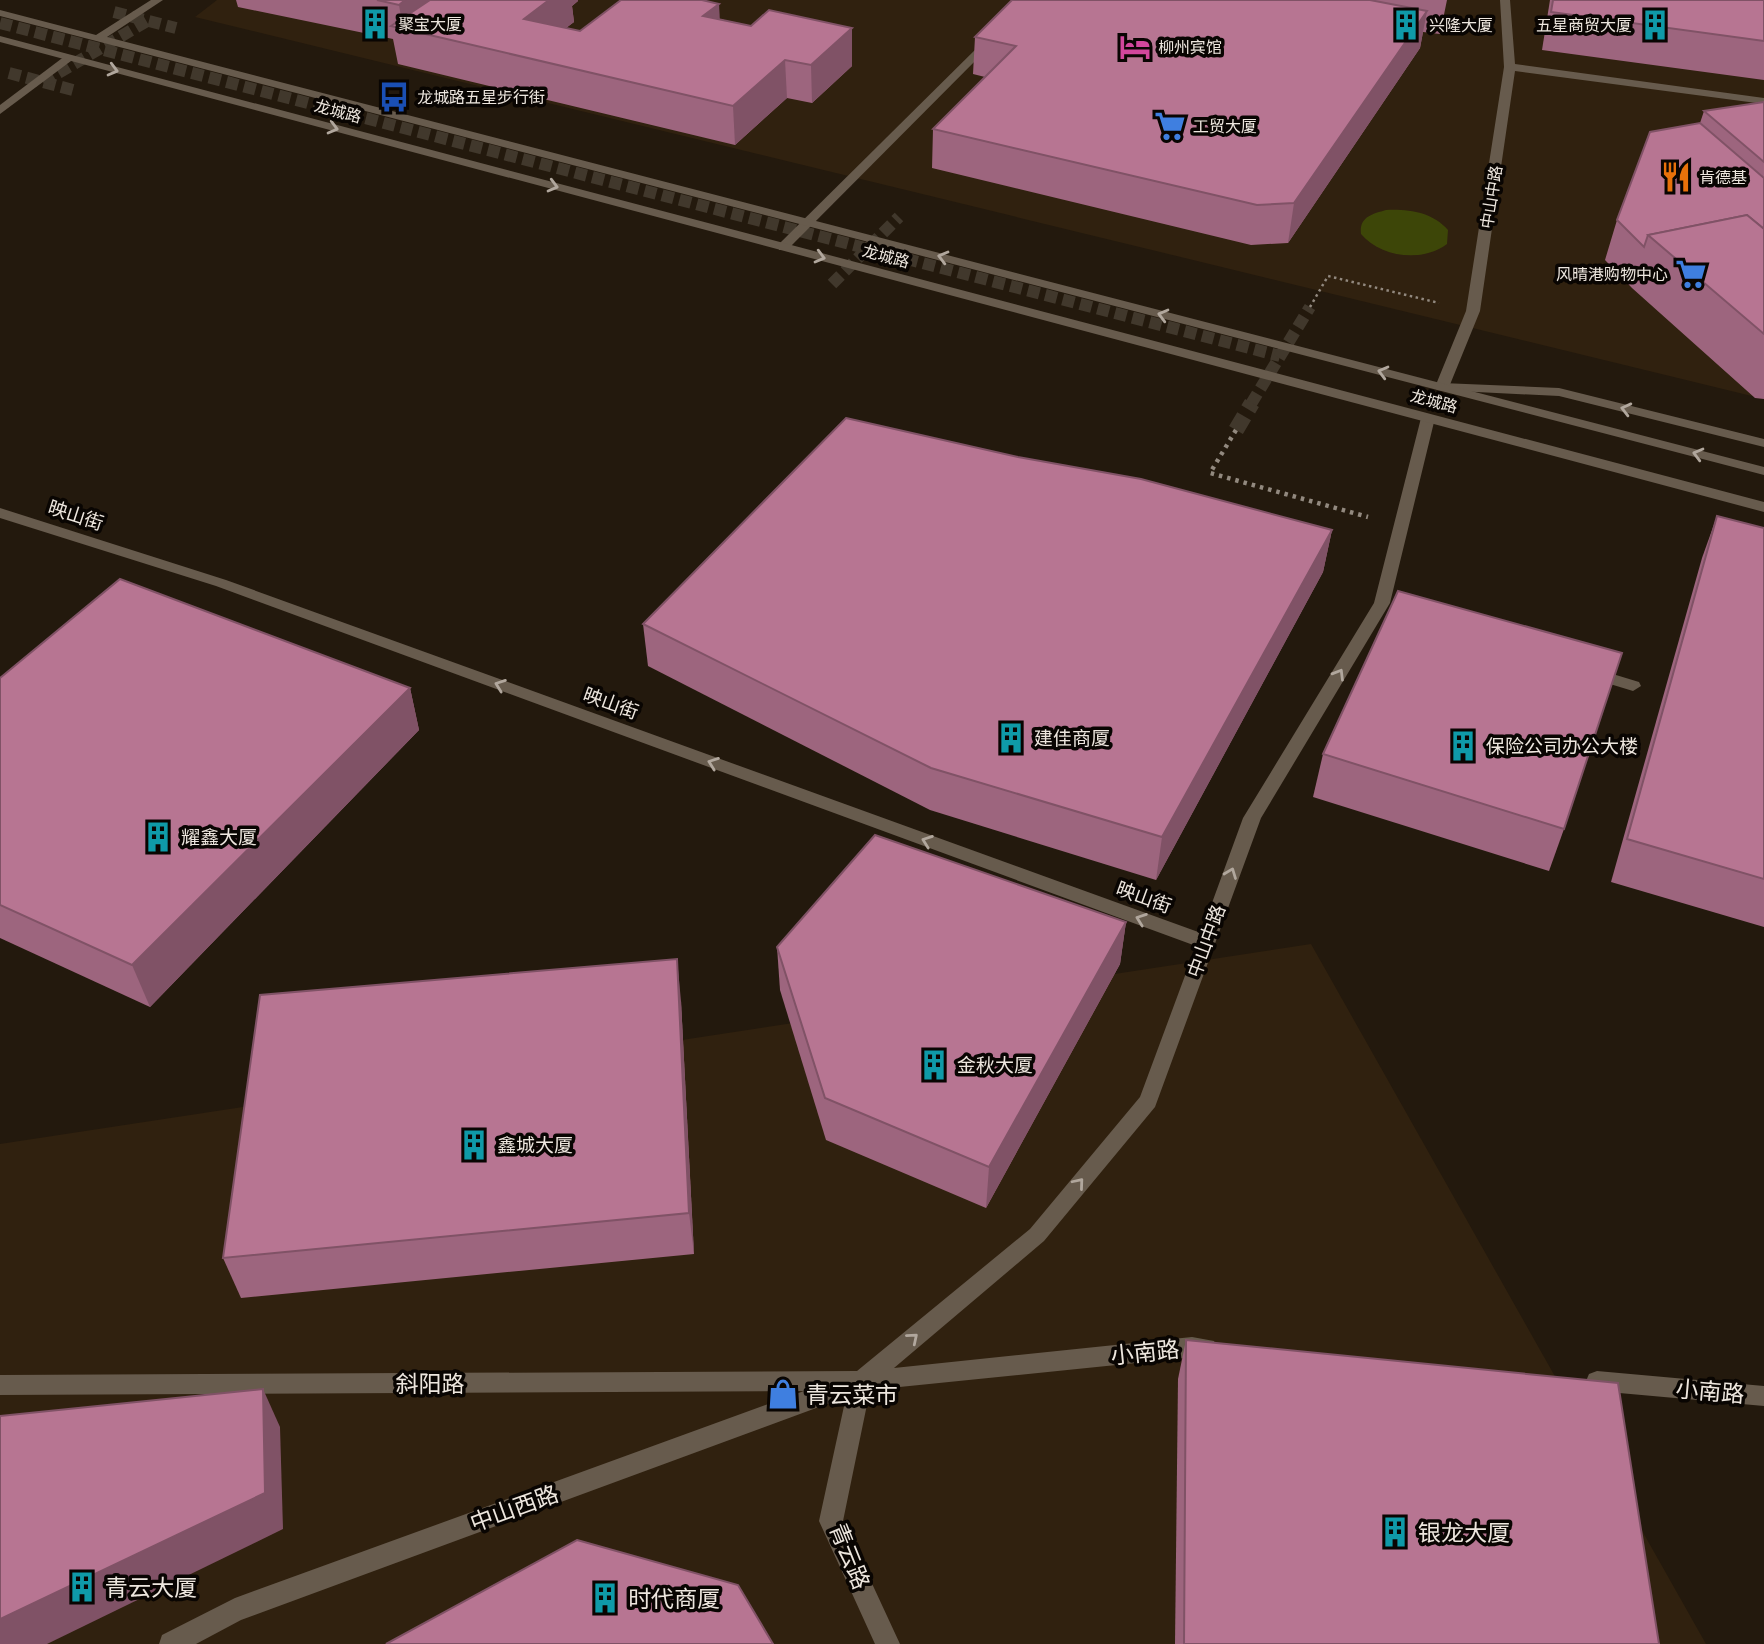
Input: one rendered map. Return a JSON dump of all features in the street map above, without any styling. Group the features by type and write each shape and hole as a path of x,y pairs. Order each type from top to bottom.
{"street":[{"path":"98,38 159,0"},
{"name":"中山中路","path":"861,1381 1037,1235 1148,1101 1252,818 1389,605 1402,527 1435,403 1474,311 1510,68 1506,0"},
{"name":"龙城路","path":"0,13 808,222 1435,403 1764,507"},
{"path":"783,247 1000,30"},
{"name":"龙城路","path":"0,39 783,247 1435,403 1764,471"},
{"path":"0,111 69,58"},
{"path":"1510,68 1764,101"},
{"path":"1435,403 1559,392 1764,443"},
{"name":"映山街","path":"0,513 221,583 1205,942"},
{"path":"1580,669 1633,686"},
{"name":"小南路","path":"861,1381 1192,1347 1232,1350"},
{"name":"小南路","path":"1573,1380 1764,1396"},
{"name":"斜阳路","path":"0,1385 861,1381"},
{"name":"中山西路","path":"171,1644 235,1610 861,1381"},
{"name":"青云路","path":"861,1381 831,1521 888,1644"}],"path":[{"path":"1310,307 1328,276 1474,311"},
{"path":"1236,430 1210,473 1402,527"}],"shaded area":[{"path":"217,0 1764,0 1764,399 195,17"},
{"name":"青云菜市","path":"1311,944 1706,1644 0,1644 0,1144"}],"green space":[{"path":"1386,210 1412,211 1435,219 1448,230 1447,244 1426,254 1414,255 1402,255 1379,248 1361,234 1361,228 1368,217"}],"building":[{"path":"377,0 405,0 399,5"},
{"path":"430,0 549,0 524,19 580,31 621,0 702,0 719,4 703,16 751,26 769,10 852,28 811,65 785,60 733,106 391,26"},
{"name":"工贸大厦","path":"1012,0 1370,0 1427,11 1294,203 1257,205 933,129 1016,46 975,37"},
{"path":"1553,0 1764,0 1764,41 1551,12"},
{"path":"1764,102 1764,162 1704,111"},
{"path":"1700,123 1764,178 1764,229 1747,215 1648,235 1644,247 1617,220 1650,132"},
{"path":"1747,215 1764,229 1764,334 1648,235"},
{"name":"建佳商厦","path":"846,418 1018,457 1141,479 1332,530 1162,837 931,768 643,624"},
{"path":"1717,516 1764,528 1764,879 1627,839"},
{"name":"耀鑫大厦","path":"120,579 410,688 132,965 0,905 0,678"},
{"name":"保险公司办公大楼","path":"1398,591 1622,653 1564,829 1323,754"},
{"name":"金秋大厦","path":"875,835 1126,922 989,1167 825,1098 777,947"},
{"name":"鑫城大厦","path":"677,959 689,1213 223,1258 260,995"},
{"name":"银龙大厦","path":"1186,1340 1618,1383 1659,1644 1184,1644"},
{"name":"青云大厦","path":"263,1389 265,1493 0,1619 0,1416"},
{"path":"577,1540 738,1585 773,1644 386,1644"}],"tunnel":[{"path":"114,12 176,28"},
{"path":"99,49 147,21"},
{"path":"0,23 99,49"},
{"path":"43,82 99,49"},
{"path":"99,49 867,249"},
{"path":"9,73 73,90"},
{"path":"867,249 899,217"},
{"path":"832,284 867,249"},
{"path":"867,249 1280,356"},
{"path":"1251,404 1310,307"},
{"path":"1236,430 1252,403"}],"place":[{"name":"聚宝大厦","path":"375,24"},
{"name":"兴隆大厦","path":"1406,25"},
{"name":"五星商贸大厦","path":"1655,25"},
{"name":"柳州宾馆","path":"1135,47"},
{"name":"龙城路五星步行街","path":"394,97"},
{"name":"工贸大厦","path":"1170,126"},
{"name":"肯德基","path":"1676,177"},
{"name":"风晴港购物中心","path":"1691,274"},
{"name":"建佳商厦","path":"1011,738"},
{"name":"保险公司办公大楼","path":"1463,746"},
{"name":"耀鑫大厦","path":"158,837"},
{"name":"金秋大厦","path":"934,1065"},
{"name":"鑫城大厦","path":"474,1145"},
{"name":"青云菜市","path":"783,1394"},
{"name":"银龙大厦","path":"1395,1532"},
{"name":"青云大厦","path":"82,1587"},
{"name":"时代商厦","path":"605,1598"}]}
